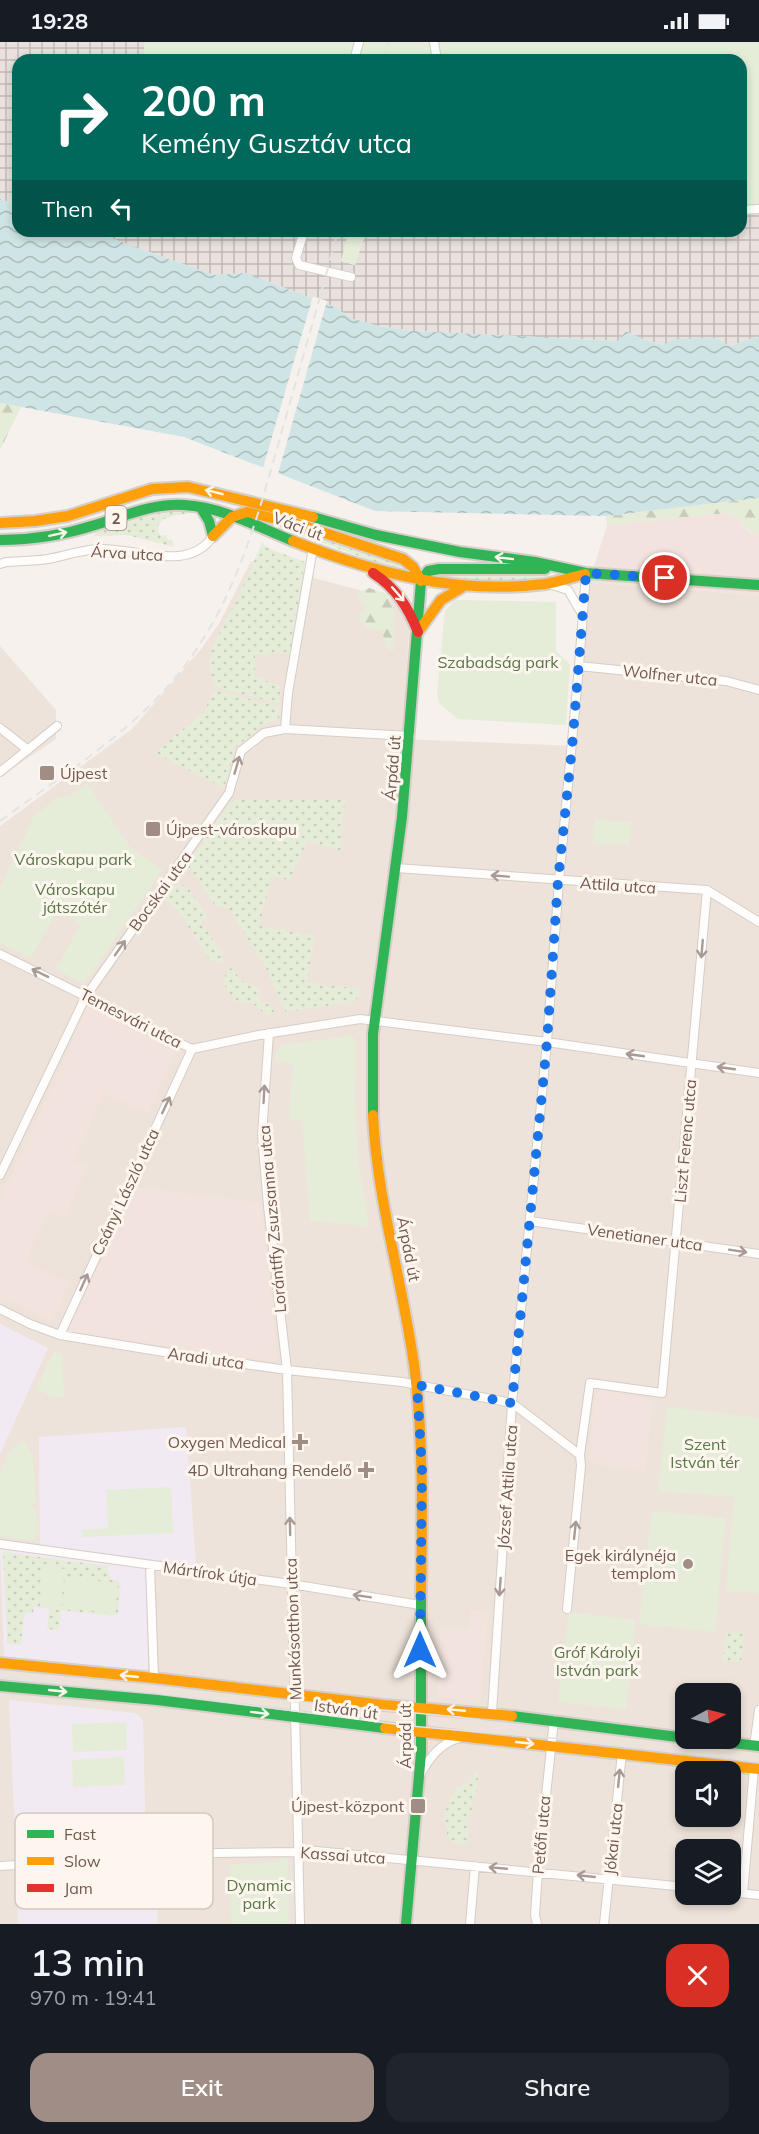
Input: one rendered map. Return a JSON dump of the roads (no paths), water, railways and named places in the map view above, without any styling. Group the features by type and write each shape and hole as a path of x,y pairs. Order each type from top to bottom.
{"main road":[{"name":"Váci út","path":"0,523 68,516 152,489 189,487 411,543 586,573 759,585"},
{"name":"Váci út","path":"0,540 42,538 167,505 201,508 232,516 363,567 421,581 490,588 548,584 586,573"},
{"path":"271,507 302,525"},
{"path":"201,508 209,521 212,538"},
{"path":"212,538 232,516 247,512 302,525 403,559 413,567 421,581 428,571 439,569 562,568"},
{"path":"349,540 411,543"},
{"path":"363,567 397,592 404,600 418,632"},
{"name":"Árpád út","path":"406,1924 420,1774 422,1470 417,1385 381,1184 374,1130 372,1082 375,1020 396,868 410,736 421,581"},
{"path":"418,632 438,602 449,592 467,586"},
{"name":"István út","path":"0,1664 154,1678 420,1708 492,1713 675,1736"},
{"name":"István út","path":"0,1686 157,1700 421,1733 757,1769"},
{"name":"István út","path":"741,1744 756,1746"}],"street":[{"path":"302,237 296,258 299,265 351,277"},
{"name":"Árva utca","path":"0,564 41,560 92,549 155,556 181,555 197,551 212,538"},
{"path":"313,548 288,693 285,729 410,736"},
{"name":"József Attila utca","path":"492,1713 512,1403 547,1042 558,881 586,573"},
{"path":"548,584 568,590 583,615"},
{"name":"Wolfner utca","path":"579,666 726,681 759,690"},
{"path":"0,772 57,726"},
{"path":"0,728 28,750"},
{"name":"Bocskai utca","path":"0,1174 86,996 229,793 241,751 264,733 285,729"},
{"name":"Attila utca","path":"396,868 707,890 759,922"},
{"name":"Liszt Ferenc utca","path":"580,1455 590,1383 662,1392 707,890"},
{"name":"Temesvári utca","path":"0,954 192,1049 346,1020 375,1020 759,1073"},
{"name":"Lorántffy Zsuzsanna utca","path":"269,1033 262,1135 287,1370"},
{"name":"Csányi László utca","path":"60,1335 192,1049"},
{"name":"Venetianer utca","path":"530,1221 759,1254"},
{"name":"Aradi utca","path":"0,1309 30,1324 60,1335 287,1370 417,1385 512,1403"},
{"name":"Munkásotthon utca","path":"287,1370 300,1924"},
{"path":"512,1403 580,1455 581,1466 567,1610"},
{"name":"Mártírok útja","path":"0,1544 291,1584 420,1605"},
{"path":"150,1565 154,1678"},
{"path":"756,1746 759,1710"},
{"name":"Petőfi utca","path":"537,1924 535,1915 538,1871 554,1720"},
{"path":"420,1774 437,1750 462,1736"},
{"name":"Jókai utca","path":"604,1924 622,1753"},
{"path":"757,1769 742,1893 759,1895"},
{"name":"Kassai utca","path":"213,1853 306,1850 675,1886"},
{"name":"Kassai utca","path":"0,1866 15,1865"},
{"path":"470,1924 475,1866"}],"water":[{"path":"0,199 12,203 12,237 108,237 214,275 246,273 334,307 351,318 378,326 415,331 618,341 626,331 644,340 664,345 673,339 715,338 730,346 759,336 759,498 606,516 375,511 184,437 0,403"}],"tram line":[{"path":"0,1678 156,1693 410,1726 552,1738 759,1762"},
{"path":"276,1700 458,1717 548,1730"}],"railway":[{"path":"386,54 389,42"},
{"path":"0,821 89,757 131,723 170,684 193,655 212,624 228,592 254,525 336,237"}],"place":[{"name":"Újpest","path":"47,773"},
{"name":"Újpest-városkapu","path":"153,829"},
{"name":"Oxygen Medical","path":"300,1442"},
{"name":"4D Ultrahang Rendelő","path":"366,1470"},
{"name":"Egek királynéja templom","path":"688,1564"},
{"name":"Újpest-központ","path":"418,1806"}],"park label":[{"name":"Szabadság park","path":"498,662"},
{"name":"Városkapu park","path":"73,859"},
{"name":"Városkapu játszótér","path":"75,898"},
{"name":"Szent István tér","path":"705,1453"},
{"name":"Gróf Károlyi István park","path":"597,1661"},
{"name":"Dynamic park","path":"259,1894"}]}
